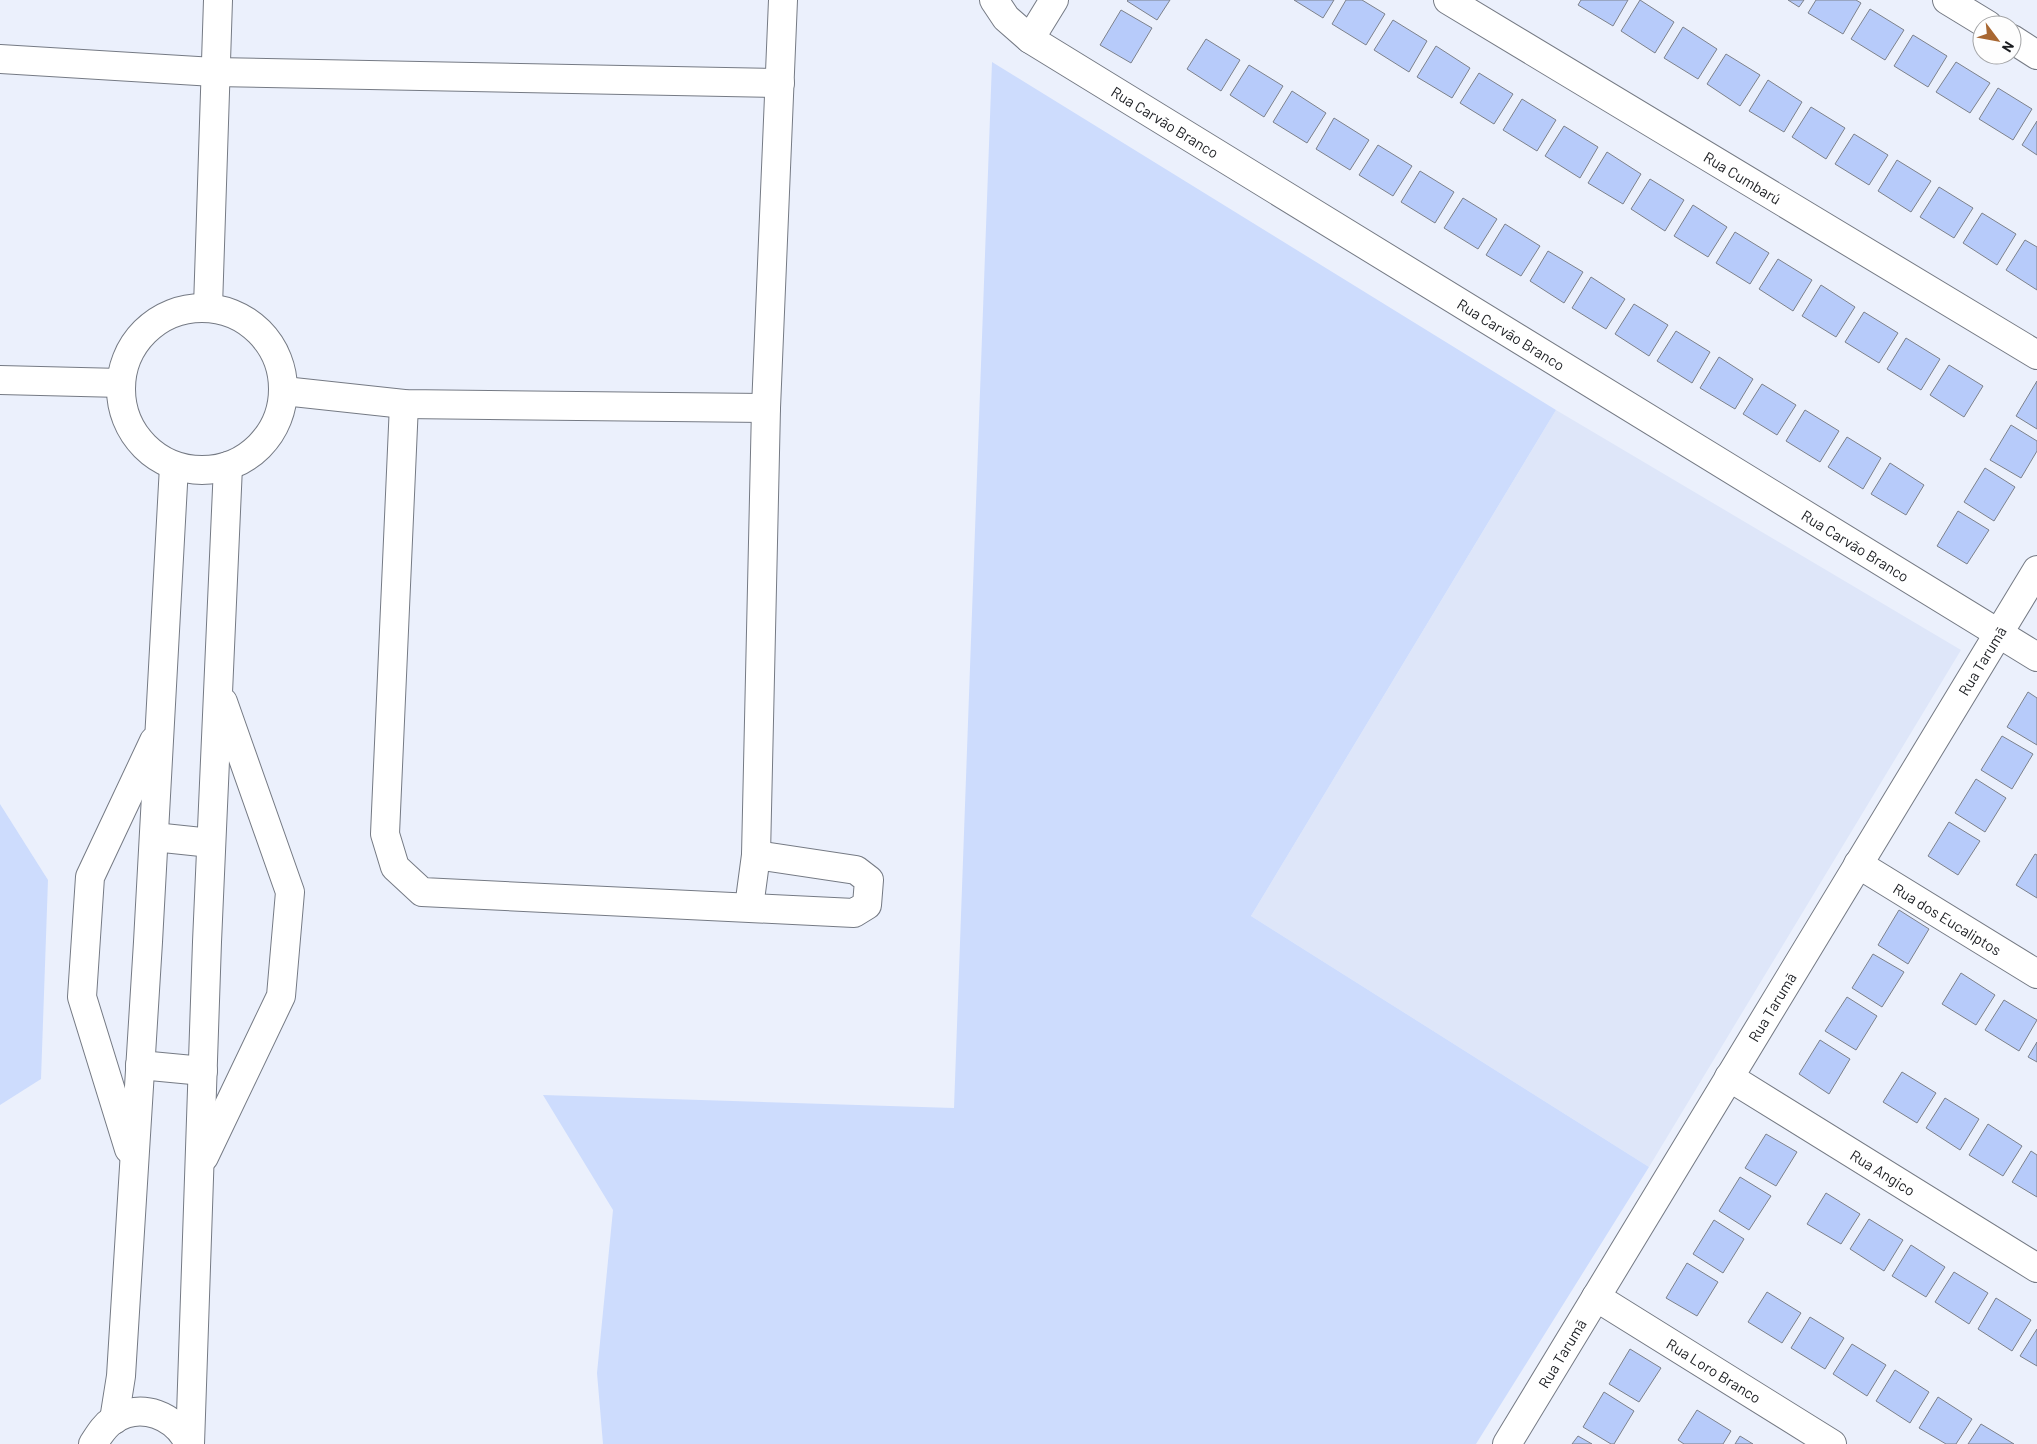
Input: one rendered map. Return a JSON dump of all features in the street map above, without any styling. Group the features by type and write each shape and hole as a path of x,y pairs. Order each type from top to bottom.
{"street":[{"path":"208,307 214,72 218,0"},
{"path":"749,907 756,855 766,408 783,0"},
{"name":"Rua Carvão Branco","path":"994,0 1006,18 1030,39 2037,657"},
{"path":"1030,39 1054,0"},
{"name":"Rua Cumbarú","path":"1448,0 2037,355"},
{"path":"1947,0 1972,15"},
{"path":"2022,45 2037,54"},
{"path":"0,59 214,72 780,82"},
{"path":"208,307 231,312 252,324 268,341 279,362 284,391 280,412 269,435 251,454 228,466 201,470 174,466 151,453 134,433 123,409 121,383 127,358 135,343 159,319 182,309 208,307"},
{"path":"0,380 121,383"},
{"path":"284,391 404,404 766,408"},
{"path":"404,404 385,834 395,866 422,892 854,913 868,905 870,880 856,870 756,855"},
{"path":"114,1420 121,1376 154,837 174,466"},
{"path":"190,1444 211,843 228,466"},
{"name":"Rua Tarumã","path":"1507,1444 2037,570"},
{"path":"199,1168 281,996 290,892 218,689"},
{"path":"134,1166 82,996 90,877 160,728"},
{"path":"154,837 211,843"},
{"name":"Rua dos Eucaliptos","path":"1858,864 2037,974"},
{"path":"140,1065 203,1071"},
{"name":"Rua Angico","path":"1729,1077 2037,1268"},
{"name":"Rua Loro Branco","path":"1596,1297 1832,1444"},
{"path":"93,1444 102,1430 114,1420 129,1413 145,1412 160,1415 173,1422 184,1433 190,1444"}],"shaded area":[{"path":"992,62 1556,410 1251,916 1649,1167 1476,1444 603,1444 597,1373 613,1210 543,1095 954,1108"},
{"path":"1556,410 1961,650 1649,1167 1251,916"},
{"path":"0,804 48,880 41,1079 0,1105"}],"building":[{"path":"1128,0 1170,0 1157,20"},
{"path":"1294,0 1334,0 1323,18"},
{"path":"1346,0 1362,0 1385,14 1366,45 1332,24"},
{"path":"1581,0 1628,0 1613,26 1578,5"},
{"path":"1640,0 1674,22 1655,53 1621,31"},
{"path":"1788,0 1804,0 1799,7"},
{"path":"1816,0 1856,0 1861,3 1843,34 1808,13"},
{"path":"1870,9 1904,30 1885,60 1851,39"},
{"path":"1121,10 1152,28 1131,63 1100,45"},
{"path":"1393,20 1427,41 1409,72 1374,50"},
{"path":"1683,27 1717,49 1698,79 1664,58"},
{"path":"1913,35 1947,56 1928,87 1894,66"},
{"path":"1206,39 1240,60 1221,91 1187,69"},
{"path":"1436,46 1470,68 1452,98 1417,77"},
{"path":"1726,54 1760,75 1740,106 1707,84"},
{"path":"1956,62 1990,83 1970,113 1936,92"},
{"path":"1249,65 1283,86 1264,117 1230,95"},
{"path":"1479,73 1513,94 1494,124 1460,103"},
{"path":"1768,80 1802,102 1784,132 1749,111"},
{"path":"1998,88 2032,109 2013,140 1979,119"},
{"path":"1292,91 1326,113 1307,143 1273,122"},
{"path":"1522,99 1556,120 1537,151 1503,130"},
{"path":"1811,107 1845,128 1826,159 1792,137"},
{"path":"1334,118 1369,140 1350,170 1316,149"},
{"path":"2037,121 2037,155 2022,145"},
{"path":"1564,126 1598,147 1580,178 1545,156"},
{"path":"1854,134 1888,155 1869,185 1835,164"},
{"path":"1378,145 1412,166 1393,196 1359,175"},
{"path":"1607,152 1641,174 1623,204 1588,183"},
{"path":"1897,160 1931,181 1911,212 1878,191"},
{"path":"1420,171 1454,192 1435,223 1401,202"},
{"path":"1650,179 1684,200 1665,231 1631,209"},
{"path":"1939,187 1973,208 1954,238 1920,217"},
{"path":"1463,198 1497,219 1478,249 1444,228"},
{"path":"1693,205 1727,227 1708,257 1674,236"},
{"path":"1982,213 2016,234 1997,265 1963,243"},
{"path":"1505,224 1540,246 1521,276 1486,255"},
{"path":"1735,232 1769,253 1750,284 1716,263"},
{"path":"2025,240 2037,247 2037,290 2006,270"},
{"path":"1548,251 1583,272 1564,303 1530,281"},
{"path":"1778,259 1812,280 1793,311 1759,289"},
{"path":"1591,277 1625,299 1606,329 1572,308"},
{"path":"1821,285 1855,307 1836,337 1802,316"},
{"path":"1634,304 1668,325 1649,356 1615,334"},
{"path":"1864,312 1898,333 1879,363 1845,342"},
{"path":"1676,331 1710,352 1692,383 1657,361"},
{"path":"1906,338 1940,359 1921,390 1887,369"},
{"path":"1719,357 1753,379 1735,409 1700,388"},
{"path":"1949,365 1983,386 1964,417 1930,395"},
{"path":"2037,381 2037,429 2016,416"},
{"path":"1762,384 1796,405 1777,435 1743,414"},
{"path":"1805,410 1839,431 1820,462 1786,441"},
{"path":"2011,425 2037,441 2037,451 2021,478 1990,460"},
{"path":"1847,437 1881,458 1863,489 1828,467"},
{"path":"1890,463 1924,485 1906,515 1871,494"},
{"path":"1985,468 2015,487 1994,521 1964,502"},
{"path":"1958,511 1989,530 1967,564 1937,546"},
{"path":"2028,692 2037,698 2037,745 2007,727"},
{"path":"2002,736 2033,754 2012,789 1981,770"},
{"path":"1976,779 2006,798 1985,832 1955,813"},
{"path":"1949,822 1980,841 1958,875 1928,856"},
{"path":"2035,854 2037,855 2037,898 2016,885"},
{"path":"1899,910 1929,929 1908,964 1878,945"},
{"path":"1873,954 1904,972 1882,1007 1852,988"},
{"path":"1961,973 1995,995 1976,1025 1942,1004"},
{"path":"1847,997 1877,1016 1856,1050 1825,1031"},
{"path":"2004,1000 2037,1020 2019,1051 1985,1030"},
{"path":"1820,1040 1850,1059 1829,1094 1799,1074"},
{"path":"2037,1042 2037,1062 2028,1057"},
{"path":"1902,1072 1936,1093 1917,1123 1883,1102"},
{"path":"1945,1098 1979,1119 1960,1150 1926,1128"},
{"path":"1988,1124 2022,1146 2003,1176 1969,1155"},
{"path":"1766,1134 1797,1152 1776,1186 1745,1168"},
{"path":"2031,1151 2037,1155 2037,1197 2012,1182"},
{"path":"1740,1177 1771,1196 1749,1230 1719,1211"},
{"path":"1826,1193 1860,1214 1841,1244 1807,1224"},
{"path":"1869,1219 1903,1240 1884,1271 1850,1249"},
{"path":"1714,1220 1744,1239 1723,1273 1693,1254"},
{"path":"1911,1245 1945,1267 1926,1297 1892,1276"},
{"path":"1687,1263 1718,1282 1697,1316 1666,1298"},
{"path":"1954,1272 1988,1293 1969,1324 1935,1302"},
{"path":"1767,1292 1801,1313 1782,1343 1748,1322"},
{"path":"1996,1298 2031,1320 2012,1351 1978,1329"},
{"path":"1810,1317 1844,1338 1825,1369 1791,1348"},
{"path":"2037,1329 2037,1366 2020,1356"},
{"path":"1852,1344 1886,1365 1867,1396 1833,1374"},
{"path":"1630,1349 1661,1368 1639,1402 1609,1384"},
{"path":"1895,1370 1929,1392 1910,1423 1876,1401"},
{"path":"1604,1392 1634,1411 1614,1444 1583,1427"},
{"path":"1938,1397 1972,1419 1956,1444 1946,1444 1919,1428"},
{"path":"1697,1410 1731,1431 1723,1444 1684,1444 1678,1440"},
{"path":"1981,1424 2014,1444 1968,1444"},
{"path":"1578,1436 1592,1444 1572,1444"},
{"path":"1740,1436 1753,1444 1735,1444"}]}
